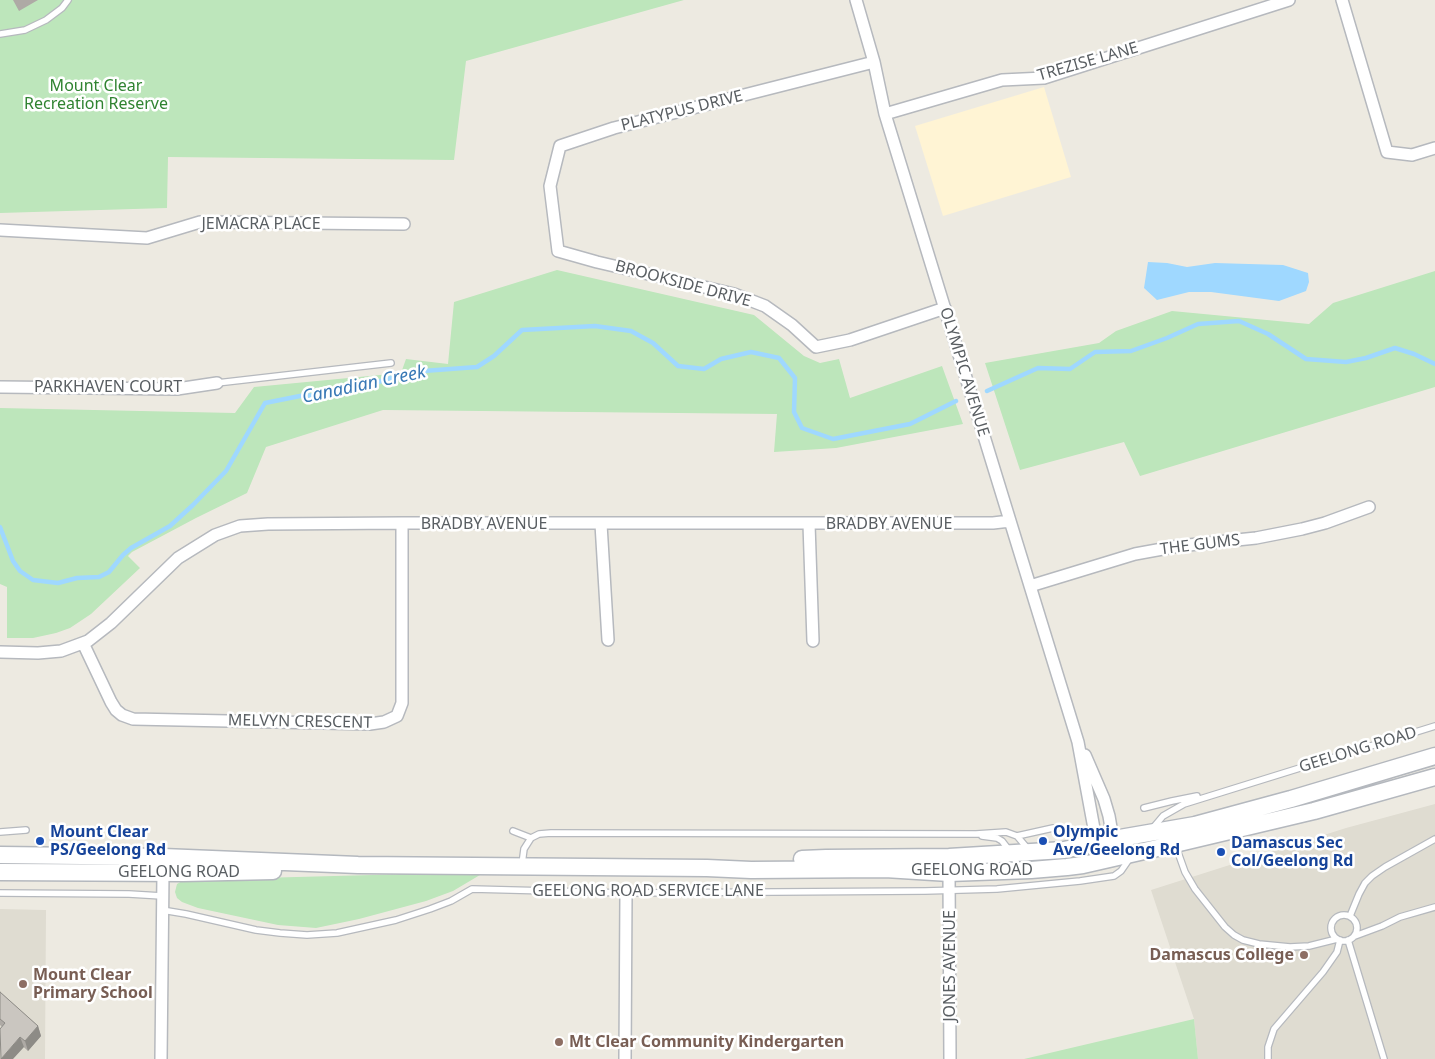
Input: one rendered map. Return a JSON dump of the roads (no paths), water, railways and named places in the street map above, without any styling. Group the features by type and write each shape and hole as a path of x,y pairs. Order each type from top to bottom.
{"main road":[{"name":"GEELONG ROAD","path":"0,855 275,871 358,865 751,870 885,869 949,865 1012,854 1064,850 1195,825 1239,814 1435,756"},
{"name":"GEELONG ROAD","path":"949,865 1026,870 1067,867 1314,811 1435,776"},
{"name":"GEELONG ROAD","path":"0,872 163,865"}],"street":[{"name":"OLYMPIC AVENUE","path":"856,0 874,62 885,114 1078,742 1100,860"},
{"name":"TREZISE LANE","path":"885,114 1002,80 1044,78 1290,0"},
{"path":"1342,0 1388,152 1412,155 1435,148"},
{"name":"PLATYPUS DRIVE","path":"553,216 550,186 560,146 614,128 874,62"},
{"name":"BROOKSIDE DRIVE","path":"553,216 558,251 734,294 765,306 792,325 816,347 850,340 945,308"},
{"name":"JEMACRA PLACE","path":"0,230 147,238 200,222 404,224"},
{"name":"PARKHAVEN COURT","path":"0,387 178,389 217,383"},
{"name":"THE GUMS","path":"1030,586 1135,554 1179,546 1256,538 1293,531 1370,508"},
{"name":"BRADBY AVENUE","path":"0,652 52,652 83,643 102,631 178,558 215,535 240,526 268,524 993,523 1010,521"},
{"name":"MELVYN CRESCENT","path":"83,643 113,706 122,715 133,719 370,724 384,722 397,716 402,703 402,524"},
{"path":"601,524 608,640"},
{"path":"809,524 813,641"},
{"name":"OLYMPIC AVENUE","path":"1078,742 1101,789 1109,816 1116,857"},
{"path":"161,1059 163,865"},
{"name":"JONES AVENUE","path":"949,865 950,1059"},
{"path":"625,1059 626,893"}],"lane":[{"path":"0,34 25,30 46,20 62,8 68,0"},
{"path":"217,383 391,363"},
{"name":"GEELONG ROAD","path":"1147,834 1163,816 1184,804 1435,726"},
{"path":"1144,808 1214,794"},
{"path":"1017,836 1053,828"},
{"path":"0,832 26,830"},
{"path":"514,831 531,838 524,849 522,866"},
{"name":"GEELONG ROAD","path":"531,838 539,834 551,833 976,834 1006,832 1017,836 1032,853"},
{"name":"GEELONG ROAD","path":"976,834 997,838 1007,846 1012,854"},
{"path":"1350,916 1365,883 1372,876 1435,839"},
{"path":"1175,844 1185,872 1195,889 1225,927 1243,940 1259,944 1290,947 1310,946 1338,939 1348,940 1400,917 1435,907"},
{"path":"1012,854 1026,870 1032,853"},
{"name":"GEELONG ROAD SERVICE LANE","path":"162,910 256,930 307,934 337,933 396,920 436,907 472,889 626,893 950,890 1023,887 1114,876 1121,871 1134,853"},
{"path":"0,893 162,896"},
{"path":"1268,1059 1268,1047 1274,1029 1323,972 1337,952 1338,939 1331,928 1334,920 1340,915 1350,916 1358,926 1355,936"},
{"path":"1348,940 1384,1059"}],"water":[{"path":"1148,262 1187,267 1215,263 1283,265 1308,273 1309,282 1306,291 1279,301 1211,292 1189,292 1157,300 1144,288"}],"waterway":[{"name":"Canadian Creek","path":"987,391 1038,368 1070,369 1095,352 1131,351 1198,324 1239,321 1268,334 1306,359 1346,362 1366,358 1395,348 1435,364"},
{"name":"Canadian Creek","path":"0,527 13,561 20,571 33,580 58,583 77,578 99,577 109,572 131,548 170,526 226,471 265,403 300,396 340,394 410,372 477,367 494,356 522,330 595,326 631,331 653,343 678,366 704,369 721,359 751,352 779,358 795,378 794,412 802,428 833,439 910,424 956,401"}],"place":[{"name":"Mount Clear PS/Geelong Rd","path":"40,841"},
{"name":"Olympic Ave/Geelong Rd","path":"1043,841"},
{"name":"Damascus Sec Col/Geelong Rd","path":"1221,852"},
{"name":"Damascus College","path":"1304,955"},
{"name":"Mount Clear Primary School","path":"23,984"},
{"name":"Mt Clear Community Kindergarten","path":"559,1042"}],"park label":[{"name":"Mount Clear Recreation Reserve","path":"96,95"}]}
